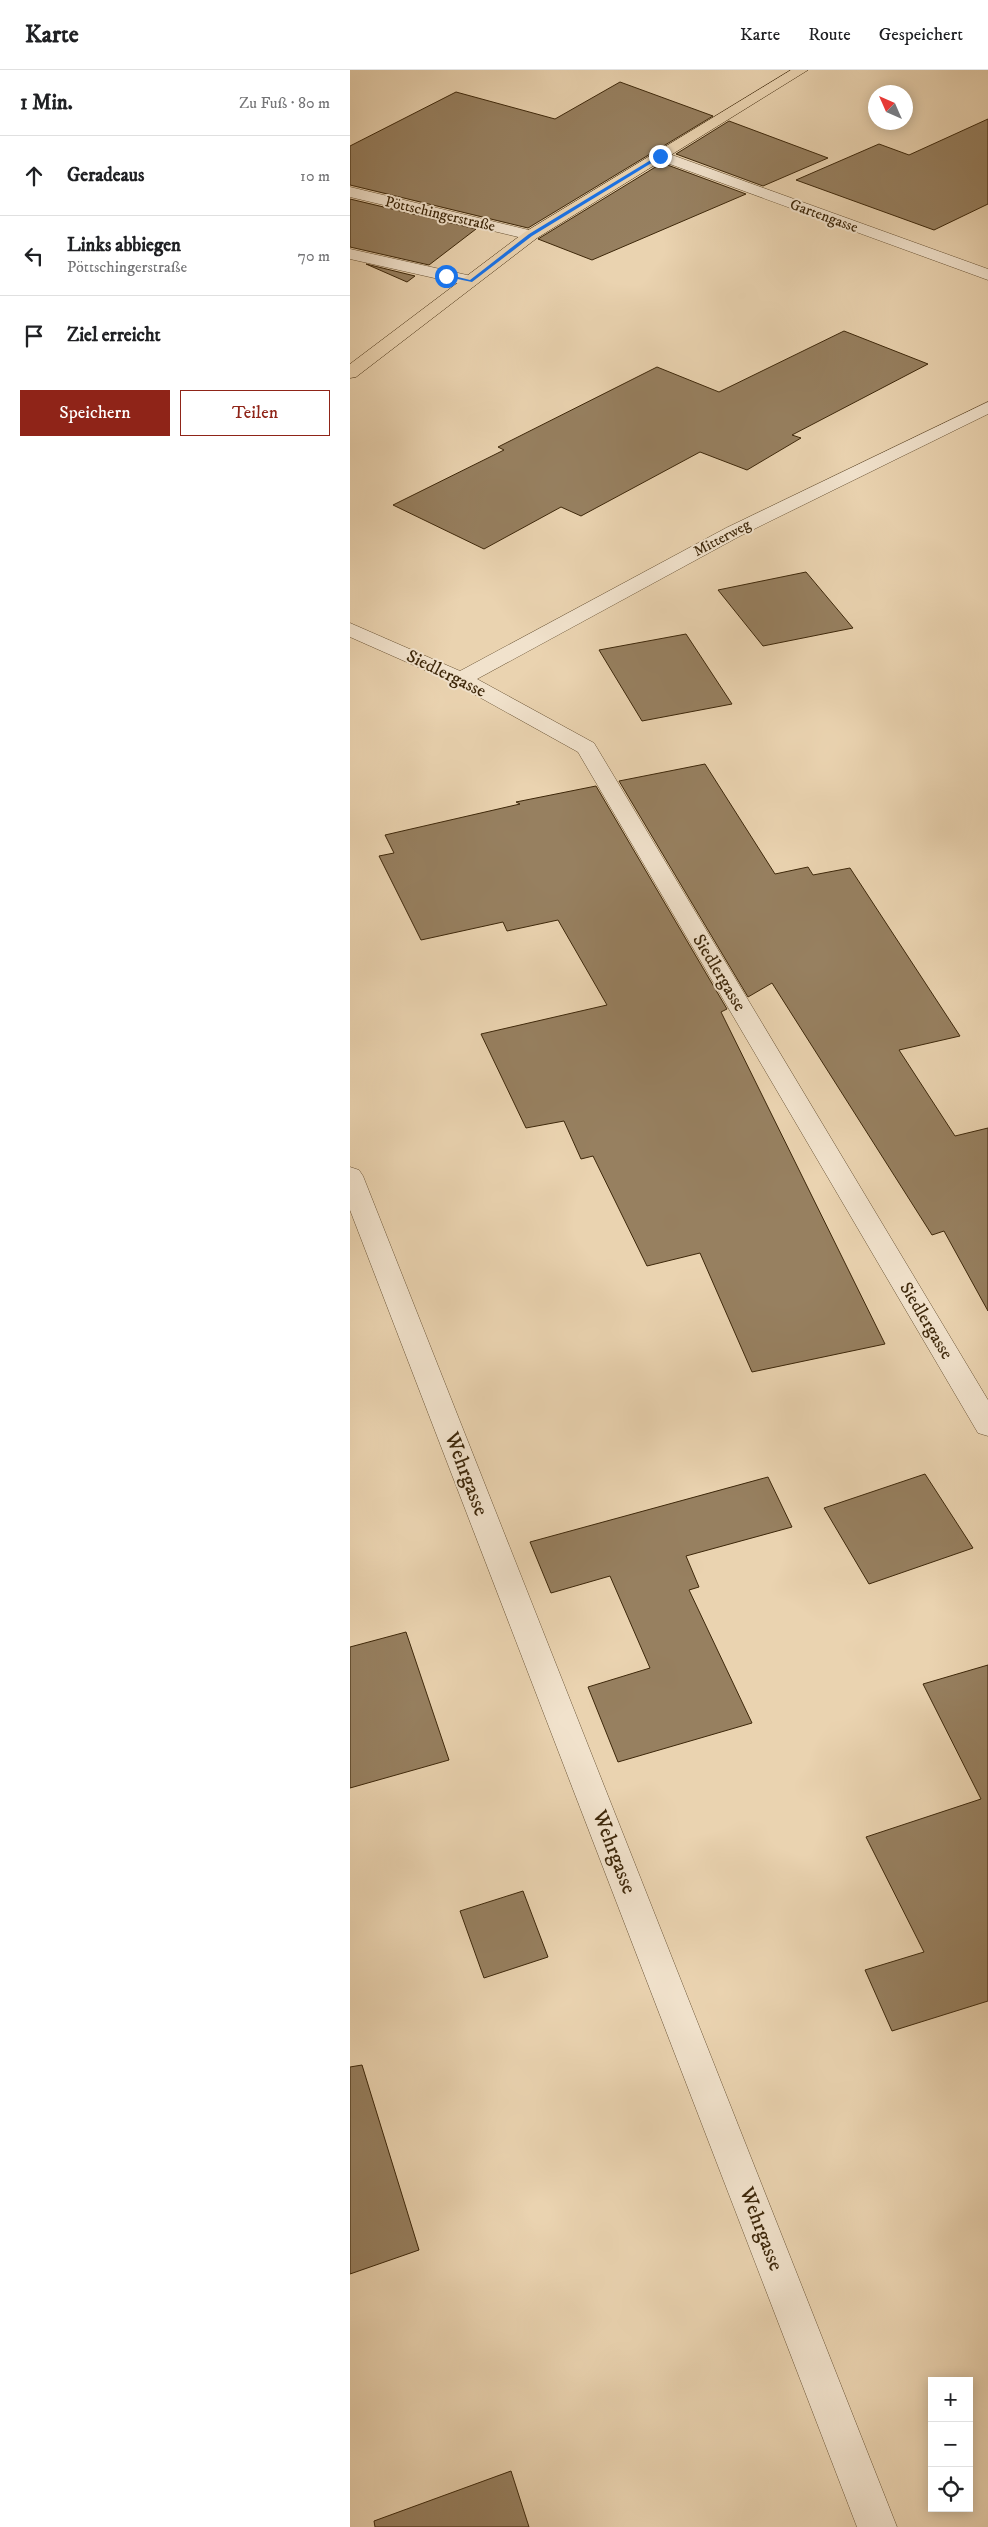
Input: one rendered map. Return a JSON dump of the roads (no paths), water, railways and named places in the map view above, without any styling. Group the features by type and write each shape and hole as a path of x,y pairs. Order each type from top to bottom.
{"main road":[{"name":"Pöttschingerstraße","path":"350,374 531,235 801,70"}],"street":[{"name":"Gartengasse","path":"660,156 988,275"},
{"name":"Pöttschingerstraße","path":"350,192 531,235"},
{"path":"350,254 470,281"},
{"name":"Mitterweg","path":"461,679 733,532 987,409"},
{"name":"Siedlergasse","path":"350,629 461,679 586,748 988,1425"},
{"name":"Wehrgasse","path":"350,1176 877,2527"}]}
